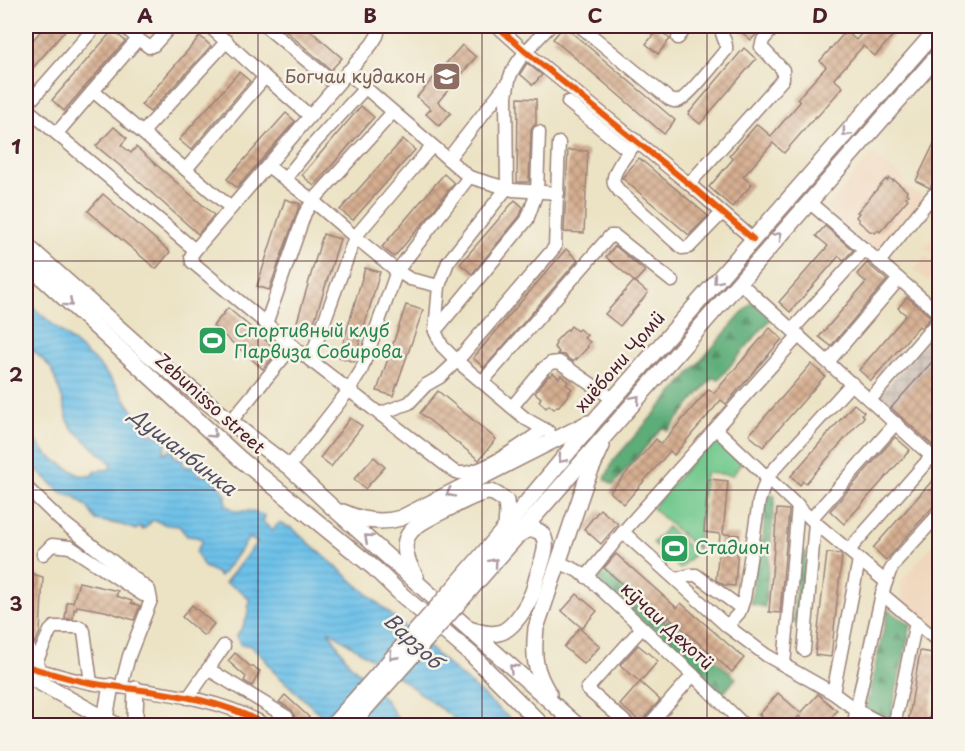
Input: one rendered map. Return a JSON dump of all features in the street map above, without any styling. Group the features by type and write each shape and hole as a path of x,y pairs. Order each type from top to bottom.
{"main road":[{"name":"хиёбони Ҷомӣ","path":"512,531 596,419 939,26"},
{"name":"хиёбони Ҷомӣ","path":"350,726 451,601 512,531 609,430 900,98 936,62"},
{"path":"887,86 900,98"},
{"path":"861,116 874,128"},
{"path":"26,245 148,354 289,467 579,726"},
{"name":"Zebunisso street","path":"26,263 239,458 374,568 471,654 543,726"},
{"path":"332,507 373,522 389,522 596,419"},
{"path":"556,707 539,678 534,649 536,628 586,481 609,430"},
{"path":"239,458 244,448 256,442"},
{"path":"421,585 409,565 405,551 406,539 411,530 422,521 478,494 490,492 506,501 512,531 535,530 542,534 545,540 545,550 532,594 523,610 506,630 490,634 472,630"},
{"name":"хиёбони Ҷомӣ","path":"332,726 451,601"},
{"path":"26,675 110,723 123,687"},
{"path":"123,687 138,726"}],"street":[{"path":"96,26 26,107 195,250"},
{"path":"124,26 149,46 154,45 171,26"},
{"path":"209,26 310,116"},
{"path":"265,26 336,85"},
{"path":"376,26 377,36 195,250 191,258 194,265 310,360 452,470 459,473 470,472 484,467 544,429"},
{"path":"496,26 633,146"},
{"path":"550,26 526,52 509,81 506,96 507,188 448,262 439,286 435,332 441,346 526,419 561,437"},
{"path":"580,26 675,102 688,94 726,50 726,43 721,33 722,26"},
{"path":"678,38 687,26"},
{"path":"688,183 783,79 783,70 761,47 763,40 775,26"},
{"path":"57,133 138,39"},
{"path":"143,132 227,41"},
{"path":"348,72 470,177 507,188 558,192"},
{"path":"186,169 265,77"},
{"path":"448,159 509,81"},
{"path":"285,179 366,87"},
{"path":"93,91 231,208"},
{"path":"568,102 688,183 753,239"},
{"path":"266,324 305,213 313,201 393,112"},
{"path":"435,332 527,220 537,192 539,132"},
{"path":"379,414 409,403 426,385 440,377 457,361 555,247 559,143"},
{"path":"310,360 355,237 432,146"},
{"path":"633,146 617,169 614,183 620,192 682,248 688,247 722,213"},
{"path":"268,166 397,271 410,279 439,286"},
{"path":"289,467 361,371 397,271 470,177"},
{"path":"879,262 933,195 939,198"},
{"path":"808,202 939,314"},
{"path":"482,382 610,236 615,236 672,281"},
{"path":"586,577 716,429 865,249"},
{"path":"828,362 899,279"},
{"path":"739,282 935,460 849,550"},
{"path":"870,400 939,319"},
{"path":"231,421 293,346"},
{"path":"512,407 544,368 551,363 559,362 613,399"},
{"path":"727,626 736,617 744,599 759,501 767,477 852,383"},
{"path":"804,650 813,520 896,423"},
{"path":"716,429 813,520 849,550 916,622 939,643"},
{"path":"26,487 60,520 149,590 151,600 129,656 123,687"},
{"path":"784,665 798,506"},
{"path":"854,726 884,588 890,571 939,513"},
{"path":"624,532 727,626 766,655 886,726"},
{"path":"43,554 52,545 70,547 151,600"},
{"path":"832,693 859,560"},
{"name":"кӯчаи Деҳотӣ","path":"558,561 586,577 693,675 740,724"},
{"path":"676,579 696,575 741,608"},
{"path":"894,726 916,622"},
{"path":"34,666 54,627 80,627 84,631 91,683"},
{"path":"630,726 587,689 642,628"},
{"path":"26,643 34,666"},
{"path":"188,698 224,646"},
{"path":"34,666 91,683 188,698 221,706 254,718 267,726"},
{"path":"208,669 287,717"},
{"path":"648,726 693,675"}],"shaded area":[{"path":"872,154 907,180 904,184 926,199 880,256 826,208"},
{"path":"936,234 939,237 939,282 933,276 928,281 914,270 926,257 932,262 936,257 924,247"},
{"path":"939,327 939,452 877,398"},
{"path":"939,537 939,633 902,601 900,583"}],"green space":[{"path":"753,301 772,317 718,380 713,377 668,431 663,427 613,485 605,479 613,461"},
{"path":"715,434 743,460 733,475 705,473 698,549 652,508"},
{"path":"766,494 775,496 765,607 751,604 758,541 763,541"},
{"name":"Стадион","path":"667,527 695,553 680,569 653,543"},
{"path":"799,551 806,552 800,624 793,623"},
{"path":"600,567 665,623 669,620 736,678 722,695 591,577"},
{"path":"888,610 911,625 889,723 865,711"}],"water":[{"name":"Варзоб","path":"26,301 98,364 118,388 148,434 167,439 163,453 177,448 173,456 183,459 183,465 197,467 198,475 208,475 226,495 226,505 235,511 251,511 265,516 263,522 272,530 279,523 292,528 517,725 463,725 401,679 328,630 348,662 384,698 402,725 332,725 274,672 265,659 249,645 241,645 236,636 246,619 249,599 240,590 225,583 257,542 249,538 220,577 204,567 196,552 202,541 197,537 187,536 179,526 153,520 143,530 140,526 136,530 96,520 88,508 74,496 63,494 26,460 26,429 47,455 79,475 92,476 96,471 110,469 112,464 72,428 51,368 26,343"}],"building":[{"path":"45,26 69,26 26,76 26,48"},
{"path":"280,26 305,26 342,58 331,70"},
{"path":"564,26 675,120 664,134 553,39"},
{"path":"644,26 662,26 658,29 670,39 658,54 646,44 654,34"},
{"path":"734,26 764,26 751,40"},
{"path":"868,26 901,26 875,56 863,46 834,79 843,87 817,117 784,153 773,143 743,177 752,184 732,207 709,187 733,159 729,156 757,124 771,136 800,102 797,99 826,67 820,61 846,31 856,40"},
{"path":"113,30 125,41 64,111 52,100"},
{"path":"200,36 211,46 150,112 141,105"},
{"name":"Богчаи кудакон","path":"462,45 476,57 438,102 451,113 439,126 426,114 431,109 417,97"},
{"path":"744,48 756,59 700,124 688,114"},
{"path":"527,63 542,75 533,85 520,74"},
{"path":"239,72 250,81 191,150 179,140"},
{"path":"518,98 536,99 536,124 532,127 531,132 529,182 517,182"},
{"path":"361,106 374,117 314,186 302,175"},
{"path":"286,113 295,121 237,188 227,179"},
{"path":"114,127 127,138 121,145 131,153 136,147 214,215 198,234 96,146"},
{"path":"939,133 939,169 930,188 916,181"},
{"path":"403,139 415,150 353,220 340,210"},
{"path":"568,150 588,151 584,233 564,232"},
{"path":"639,158 708,216 689,235 622,178"},
{"path":"444,174 454,183 394,257 382,247"},
{"path":"889,178 907,191 908,199 880,232 878,230 875,233 871,232 858,221 856,217 859,213 857,212"},
{"path":"103,194 170,252 156,269 88,211"},
{"path":"285,199 300,204 269,290 257,286"},
{"path":"515,200 523,207 520,216 472,274 460,264"},
{"path":"825,226 853,250 844,260 839,256 790,312 779,302 828,246 816,236"},
{"path":"323,234 340,239 312,329 296,325"},
{"path":"615,246 645,271 635,282 606,257"},
{"path":"566,249 578,260 484,368 473,358"},
{"path":"867,263 887,280 831,346 819,337 866,282 857,274"},
{"path":"365,268 380,272 354,362 339,357"},
{"path":"634,281 648,293 620,326 605,314"},
{"path":"907,297 931,317 921,328 919,326 871,381 859,370 906,315 898,308"},
{"path":"406,305 423,310 393,396 377,391"},
{"path":"228,308 278,351 263,369 213,326"},
{"path":"571,326 587,335 584,338 590,342 573,362 564,355 557,354 559,352 554,347 555,342"},
{"path":"770,328 782,339 726,404 721,400 674,455 670,451 624,504 610,492 656,439 661,444 709,389 714,393"},
{"path":"939,354 939,451 891,408"},
{"path":"811,364 825,376 763,447 749,435"},
{"path":"553,373 559,378 561,375 572,389 554,409 549,405 546,408 539,401 541,398 535,393"},
{"path":"438,391 496,439 479,460 420,413"},
{"path":"854,404 864,412 862,414 864,417 806,483 803,481 800,485 791,476"},
{"path":"350,418 362,426 331,467 320,458"},
{"path":"895,437 910,450 844,524 830,511"},
{"path":"374,457 385,467 365,489 354,479"},
{"path":"939,473 939,500 886,560 873,548"},
{"path":"708,479 728,481 723,534 739,535 735,586 724,585 716,580 720,534 704,532"},
{"path":"600,509 618,524 601,544 584,529"},
{"path":"777,509 789,510 780,613 769,612"},
{"path":"827,553 842,556 831,657 815,655"},
{"path":"616,554 677,608 681,603 744,658 732,672 669,617 665,621 604,568"},
{"path":"26,572 43,577 40,632 35,643 31,636 26,635"},
{"path":"79,582 118,591 116,596 140,606 134,620 105,611 77,606 76,610 74,609 73,619 65,619 67,602 73,602"},
{"path":"577,594 597,611 582,628 562,611"},
{"path":"192,605 214,624 204,636 182,617"},
{"path":"579,628 600,646 584,664 564,647"},
{"path":"638,645 658,661 640,682 620,665"},
{"path":"920,651 939,654 928,726 908,724"},
{"path":"235,653 251,667 260,671 252,686 244,681 246,677 228,661"},
{"path":"640,682 660,700 641,722 620,705"},
{"path":"778,693 801,713 818,694 837,711 824,726 809,726 799,716 790,726 770,726 759,715"},
{"path":"285,695 309,717 301,725 295,719 292,710 279,702"}],"cycle path":[{"path":"497,26 753,239"},
{"path":"26,666 89,683 192,698 231,709 267,726"}],"place":[{"name":"Богчаи кудакон","path":"447,77"},
{"name":"Спортивный клуб Парвиза Собирова","path":"213,341"},
{"name":"Стадион","path":"674,548"}],"water label":[{"name":"Душанбинка","path":"183,452"}]}
